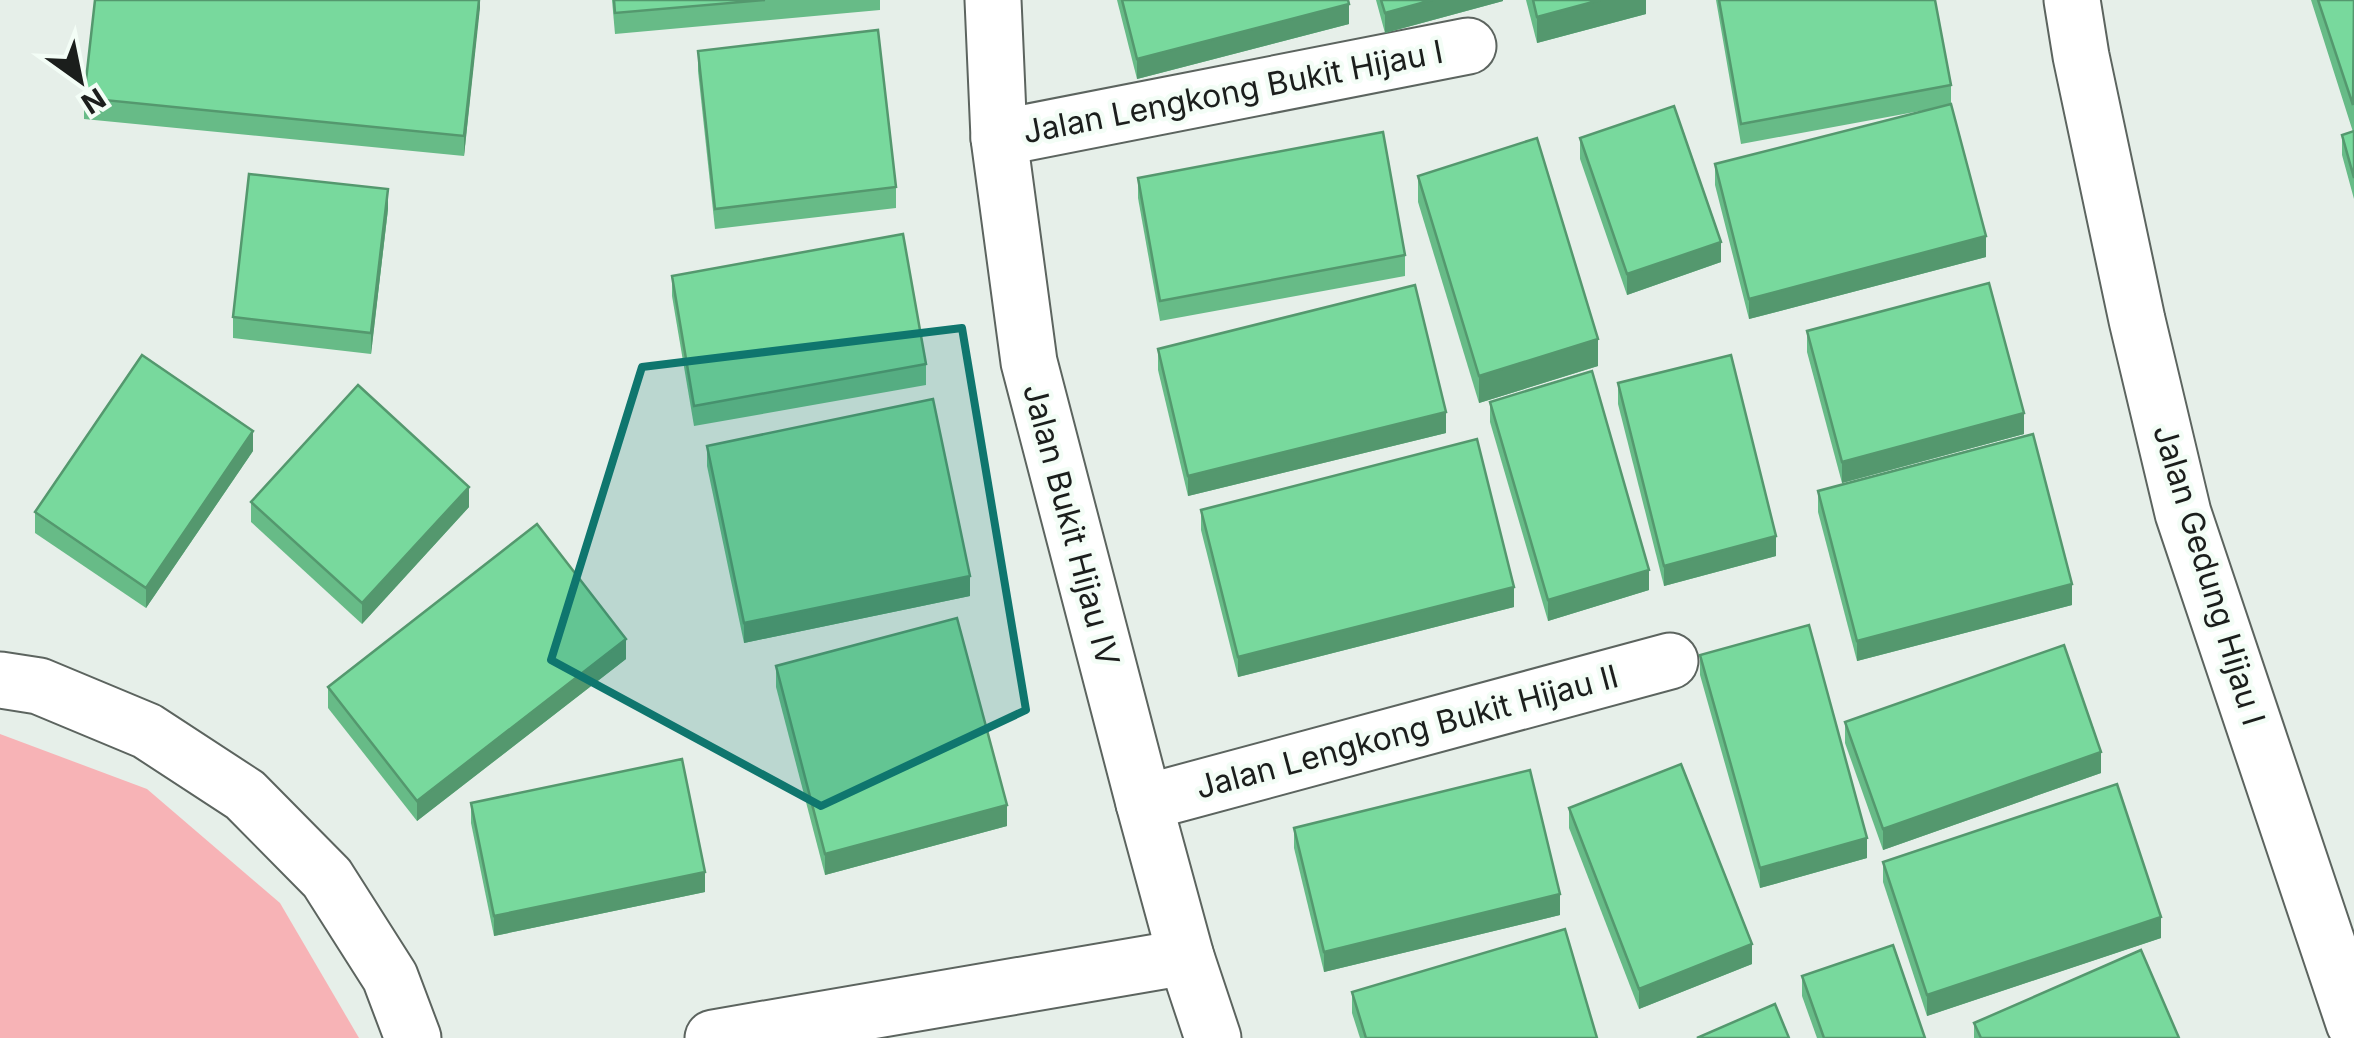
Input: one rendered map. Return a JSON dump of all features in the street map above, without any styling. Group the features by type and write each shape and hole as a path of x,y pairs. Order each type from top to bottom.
{"street":[{"name":"Jalan Bukit Hijau IV","path":"993,0 998,138 1029,362 1144,803 1186,957 1213,1038"},
{"name":"Jalan Gedung Hijau I","path":"2072,0 2138,320 2183,513 2354,1023"},
{"name":"Jalan Lengkong Bukit Hijau I","path":"998,138 1468,46"},
{"name":"Jalan Lengkong Bukit Hijau II","path":"1144,803 1670,661"},
{"path":"0,680 39,686 147,731 244,794 327,878 390,978 413,1038"},
{"path":"713,1038 1186,957"}],"highlighted area":[{"path":"962,328 1026,710 821,806 551,660 642,367"}],"shaded area":[{"path":"0,734 147,789 280,903 359,1038 0,1038"}],"building":[{"path":"95,0 479,0 464,136 84,98"},
{"path":"614,0 765,0 615,13"},
{"path":"1122,0 1348,0 1349,4 1137,59"},
{"path":"1381,0 1432,0 1385,13"},
{"path":"1533,0 1600,0 1537,17"},
{"path":"1719,0 1935,0 1951,85 1741,124"},
{"path":"2318,0 2354,0 2353,105"},
{"path":"878,30 896,187 715,209 698,51"},
{"path":"1951,104 1986,236 1749,299 1715,164"},
{"path":"1674,106 1721,242 1627,274 1580,138"},
{"path":"2354,131 2354,178 2342,135"},
{"path":"1383,132 1405,255 1160,301 1138,178"},
{"path":"1537,138 1598,339 1479,376 1418,176"},
{"path":"249,174 388,189 371,333 233,317"},
{"path":"903,234 926,364 694,406 672,276"},
{"path":"1989,283 2024,413 1842,462 1807,331"},
{"path":"1415,285 1446,412 1188,476 1158,349"},
{"path":"142,355 253,431 146,588 35,512"},
{"path":"1731,355 1776,536 1664,566 1618,383"},
{"path":"1592,371 1649,570 1548,600 1490,402"},
{"path":"358,385 469,487 362,603 251,502"},
{"path":"933,399 970,576 744,623 707,446"},
{"path":"2033,434 2072,584 1857,641 1818,491"},
{"path":"1477,439 1514,587 1238,657 1201,510"},
{"path":"537,524 626,639 417,801 328,687"},
{"path":"957,618 1007,805 825,854 776,666"},
{"path":"1809,625 1867,838 1760,868 1700,655"},
{"path":"2064,645 2101,752 1883,829 1845,722"},
{"path":"682,759 705,872 494,916 471,803"},
{"path":"1681,764 1752,944 1639,989 1569,808"},
{"path":"1530,770 1560,894 1324,952 1294,828"},
{"path":"2117,784 2161,917 1927,995 1883,862"},
{"path":"1565,929 1597,1038 1366,1038 1352,992"},
{"path":"1893,945 1925,1038 1824,1038 1802,976"},
{"path":"2141,950 2179,1038 1981,1038 1974,1023"},
{"path":"1775,1004 1789,1038 1697,1038"}]}
